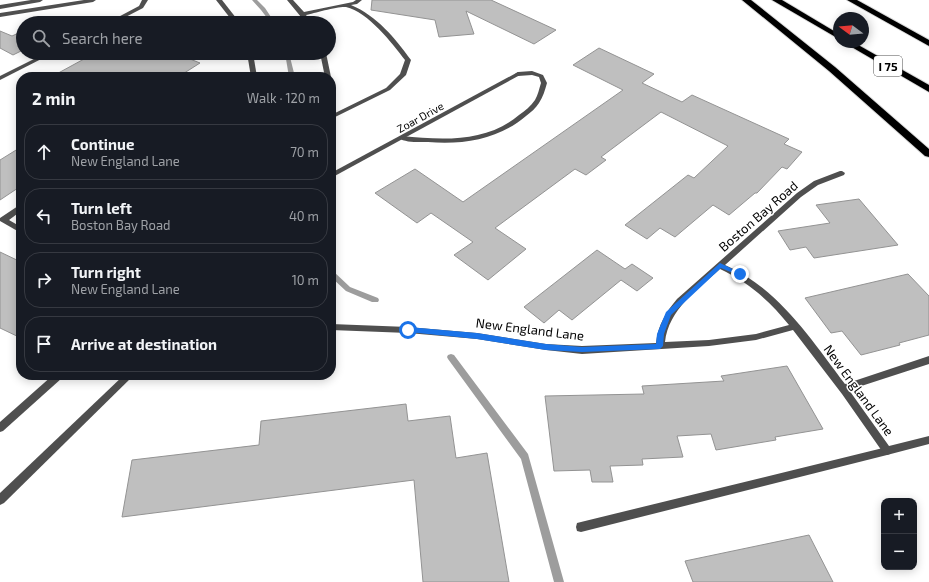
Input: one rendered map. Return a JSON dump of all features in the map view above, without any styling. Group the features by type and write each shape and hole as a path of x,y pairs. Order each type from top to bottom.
{"highway":[{"path":"746,0 832,69 929,154"},
{"path":"776,0 833,33"},
{"path":"851,0 927,42"},
{"name":"I 75","path":"857,48 929,89"}],"street":[{"path":"0,7 40,0"},
{"path":"0,14 16,14 94,0"},
{"path":"124,16 141,7 145,0"},
{"path":"219,0 232,16"},
{"path":"290,0 303,14 345,5 359,0"},
{"path":"336,115 388,89 402,75 408,60 390,37 362,12 345,5"},
{"path":"0,78 36,60"},
{"path":"251,60 253,72"},
{"path":"324,60 327,72"},
{"name":"Zoar Drive","path":"336,173 518,74 532,73 541,76 544,83 537,102 520,119 496,132 463,140 432,141 402,138"},
{"name":"Boston Bay Road","path":"660,346 661,334 669,314 799,195 816,183 842,173"},
{"path":"1,220 16,211"},
{"path":"1,220 16,228"},
{"name":"New England Lane","path":"720,266 740,274 757,287 796,326 887,451"},
{"name":"New England Lane","path":"336,327 408,330 477,336 546,347 582,350 709,343 756,337 796,326"},
{"path":"842,388 929,360"},
{"path":"0,428 53,380"},
{"path":"0,500 125,380"},
{"path":"581,527 929,440"}],"building":[{"path":"372,0 491,0 556,30 534,44 466,11 474,34 439,37 435,20 371,10"},
{"path":"0,31 12,36 16,34 16,54 13,55 0,48"},
{"path":"599,48 654,74 642,83 682,102 692,95 789,139 784,144 802,152 787,169 782,167 757,193 755,193 729,215 713,205 675,237 660,228 647,239 625,225 688,175 694,178 728,146 661,112 601,157 606,160 586,175 575,169 495,228 526,249 488,280 454,255 473,242 431,213 417,223 375,193 415,169 463,202 623,90 573,65"},
{"path":"82,60 192,60 200,63 186,72 60,72"},
{"path":"16,150 16,189 0,200 0,160"},
{"path":"859,199 898,245 814,258 806,247 790,250 778,231 830,223 816,205"},
{"path":"597,250 625,269 632,264 653,278 637,291 621,280 572,320 559,310 544,323 524,307"},
{"path":"0,252 16,260 16,336 0,328"},
{"path":"908,274 929,296 929,335 899,343 900,345 861,355 842,331 831,333 805,298"},
{"path":"787,366 823,429 775,437 776,440 716,450 711,434 677,436 683,457 642,459 643,465 610,466 613,482 592,482 590,470 554,471 545,396 644,394 642,386 724,381 721,376"},
{"path":"406,404 408,421 450,416 456,458 487,453 509,582 423,582 414,480 122,517 132,460 259,445 261,421"},
{"path":"809,535 833,582 693,582 685,561"}],"waterway":[{"path":"254,0 268,16"},
{"path":"288,60 291,72"},
{"path":"336,278 348,289 375,300"},
{"path":"451,357 525,457 559,582"}],"route":[{"path":"408,330 477,336 546,347 582,350 660,346 664,323 669,314 680,302 720,266 731,269 740,274"}]}
